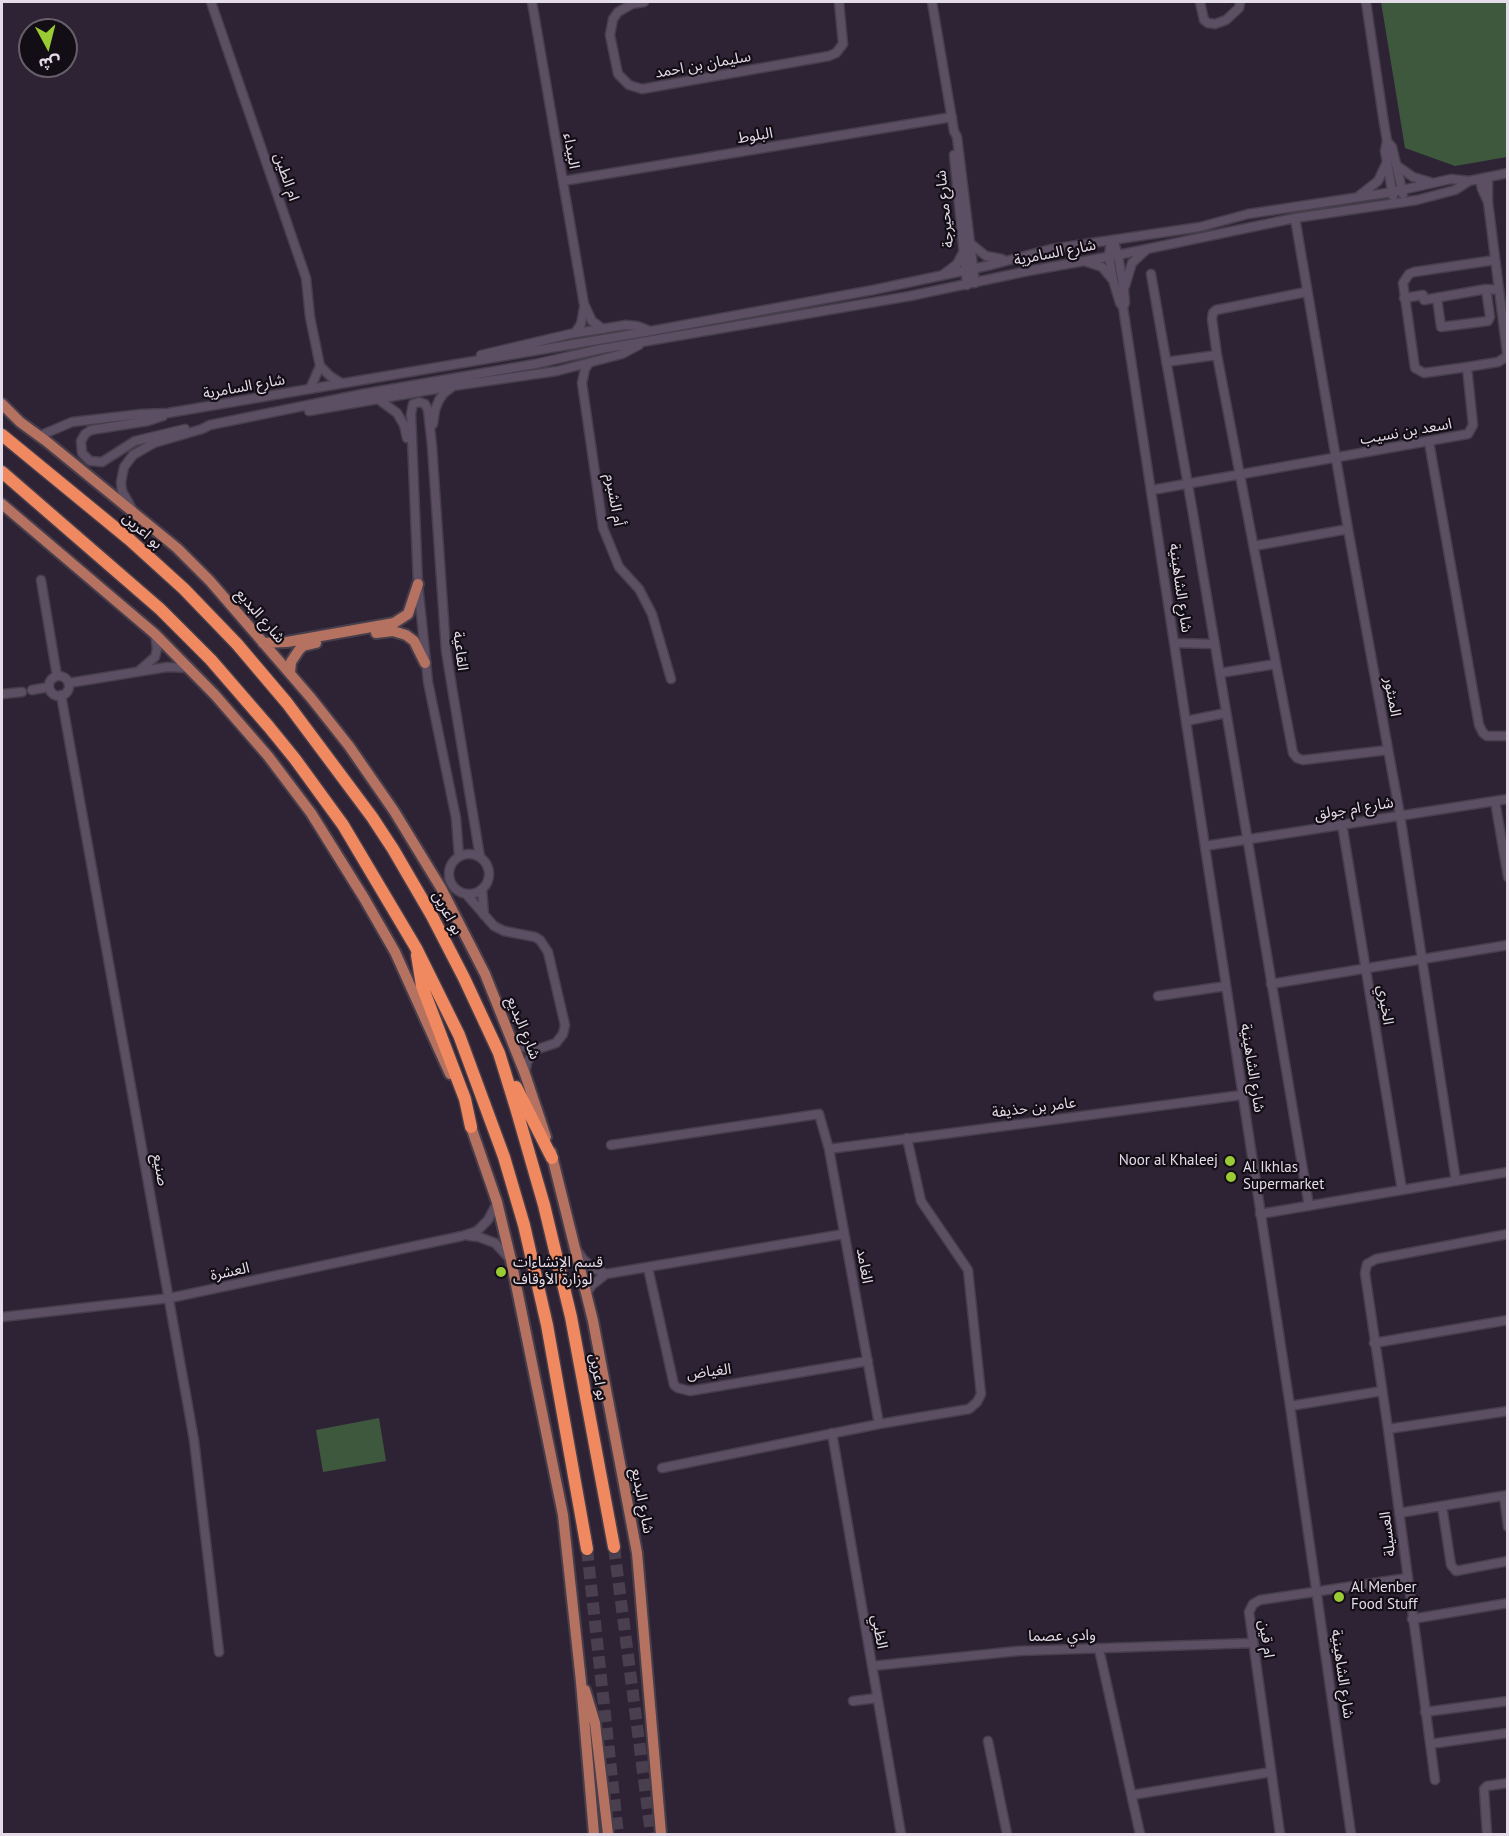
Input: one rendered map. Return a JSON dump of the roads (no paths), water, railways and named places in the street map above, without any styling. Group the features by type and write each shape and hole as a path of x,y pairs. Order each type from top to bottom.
{"highway":[{"path":"2,423 20,449"},
{"name":"بو اعرين","path":"2,435 130,540 184,589 237,644 286,703 372,817 408,874 459,968 498,1053 544,1204 571,1317 614,1547"},
{"path":"4,476 160,609 210,660 262,719 295,759 343,825 416,948 459,1035 504,1156 524,1225 547,1324 587,1549"},
{"path":"416,948 422,986 465,1099 471,1127"},
{"path":"498,1053 552,1158"}],"main road":[{"name":"شارع البديع","path":"2,404 20,422 177,548 210,581 290,673 349,746 394,811 441,888 480,965 525,1074 552,1158 586,1294 637,1553 661,1834"},
{"path":"2,504 155,634 215,695 275,766 311,813 364,898 395,952 443,1058 471,1127 497,1202 563,1515 594,1834"},
{"path":"263,644 287,642 394,623 408,614 418,584"},
{"path":"290,673 291,662 303,646 384,632 399,632 410,638 426,663"},
{"path":"581,1682 591,1703 596,1723 608,1834"}],"street":[{"name":"ام الطين","path":"211,2 306,278 310,317 320,366"},
{"name":"البيداء","path":"532,2 584,304 590,318 603,329"},
{"name":"سليمان بن احمد","path":"644,2 632,4 618,12 613,19 610,35 618,74 629,86 642,89 836,53 843,44 839,2"},
{"name":"شارع محيرجة","path":"932,2 957,138 970,244 969,270"},
{"path":"1200,2 1204,20 1215,24 1226,20 1239,8 1240,2"},
{"path":"1366,2 1387,141 1385,148 1392,163 1400,203"},
{"name":"البلوط","path":"563,181 952,117"},
{"name":"شارع محيرجة","path":"954,131 952,137 963,252 971,284"},
{"path":"1392,163 1413,177 1433,182"},
{"path":"1356,197 1374,186 1392,163"},
{"name":"شارع السامرية","path":"39,436 72,422 168,413 651,331 941,276 1026,255 1210,225 1257,213 1397,191 1433,182 1456,179 1469,181 1508,173"},
{"path":"1484,178 1483,194 1488,202 1507,348 1506,357 1498,362 1467,367 1428,373 1419,371 1415,368 1404,298 1403,283 1409,274 1495,260"},
{"name":"شارع السامرية","path":"134,513 122,491 122,474 128,461 142,449 210,425 362,394 535,364 601,349 755,324 971,284 1295,218 1400,203 1455,190 1469,181"},
{"name":"المنثور","path":"1295,218 1335,458 1400,815 1456,1181"},
{"name":"شارع الشاهينية","path":"1113,240 1110,248 1124,290 1123,307"},
{"path":"970,244 991,258 1026,255"},
{"path":"1124,290 1132,263 1147,249"},
{"path":"941,276 957,264 963,252"},
{"name":"شارع الشاهينية","path":"1114,255 1113,280 1123,307 1152,490 1290,1406 1351,1834"},
{"path":"1080,261 1100,266 1113,280"},
{"name":"شارع الشاهينية","path":"1151,274 1309,1206"},
{"path":"1437,298 1441,327 1488,321 1490,317 1486,290"},
{"path":"1404,298 1423,295 1424,300 1499,290"},
{"path":"1306,292 1216,310 1212,319 1218,355 1290,747 1297,758 1310,760 1388,750"},
{"name":"البيداء","path":"575,333 583,318 584,304"},
{"path":"752,312 755,324"},
{"name":"شارع السامرية","path":"456,364 489,353 575,333 630,325 651,331"},
{"name":"شارع السامرية","path":"245,418 264,419 567,369 631,351 642,342"},
{"path":"1166,362 1218,355"},
{"name":"أم الشبرم","path":"589,363 582,383 603,528 619,567 639,589 651,614 671,680"},
{"path":"310,389 320,366 341,383"},
{"name":"اسعد بن نسيب","path":"1152,490 1464,435 1473,429 1467,367"},
{"path":"567,369 582,383"},
{"name":"القاعية","path":"432,446 435,410 442,395 453,386"},
{"name":"القاعية","path":"378,399 392,408 401,419 412,462"},
{"name":"القاعية","path":"459,856 457,825 434,719 418,584 411,410 416,403 423,402 427,407 432,446 446,651 480,856"},
{"path":"168,413 148,421 91,430 83,436 81,441 82,453 90,461 102,462 141,438 210,425"},
{"path":"1429,442 1479,725 1487,736 1508,736"},
{"path":"1254,546 1348,529"},
{"path":"41,580 57,676"},
{"path":"137,672 155,657 157,647 155,634"},
{"path":"1174,643 1215,644"},
{"path":"1220,673 1276,664"},
{"path":"69,683 167,667 189,669"},
{"path":"57,676 64,677 69,683 67,692 61,695 53,694 49,687 51,680 57,676"},
{"path":"32,690 49,687"},
{"path":"2,696 22,692"},
{"name":"صنيع","path":"61,695 194,1440 219,1652"},
{"path":"1186,721 1226,713"},
{"name":"شارع ام جولق","path":"1205,846 1508,799"},
{"path":"1495,801 1508,877"},
{"name":"الخيري","path":"1342,824 1402,1190"},
{"path":"473,854 480,856 489,872 488,882 474,893 466,894 458,891 448,877 452,861 459,856 473,854"},
{"path":"482,889 484,915"},
{"path":"466,894 494,926 504,931 535,937 540,940 548,952 565,1026 563,1034 556,1043 535,1050 519,1046 512,1040"},
{"path":"1271,984 1508,945"},
{"path":"1158,996 1226,986"},
{"path":"525,1074 527,1062 535,1050"},
{"name":"عامر بن حذيفة","path":"829,1149 1242,1095"},
{"name":"الغامد","path":"611,1145 819,1114 829,1149 879,1424"},
{"path":"662,1468 832,1433 969,1409 977,1402 981,1394 968,1270 921,1201 907,1138"},
{"path":"1260,1214 1508,1172"},
{"name":"العشرة","path":"2,1317 170,1298 462,1236 477,1231 488,1220 497,1202"},
{"path":"586,1294 592,1285 606,1274 844,1234"},
{"name":"العسيلة","path":"1435,1780 1365,1273 1367,1264 1376,1259 1508,1234"},
{"name":"العشرة","path":"462,1236 479,1237 495,1243 511,1260"},
{"path":"575,1247 588,1264 606,1274"},
{"name":"الغياض","path":"648,1268 674,1385 678,1388 690,1391 867,1360"},
{"path":"1374,1343 1508,1320"},
{"path":"1290,1406 1382,1391"},
{"path":"1388,1429 1508,1411"},
{"name":"الظبي","path":"832,1433 901,1834"},
{"path":"1399,1513 1506,1496 1508,1527"},
{"path":"1442,1506 1451,1565 1456,1571 1508,1561"},
{"name":"ام قين","path":"1280,1834 1249,1612 1253,1604 1260,1600 1407,1578"},
{"path":"1412,1619 1508,1603"},
{"name":"وادي عصما","path":"872,1666 1018,1651 1253,1643"},
{"path":"1099,1649 1140,1834"},
{"path":"853,1701 877,1698"},
{"path":"1425,1712 1508,1701"},
{"path":"1430,1744 1508,1733"},
{"path":"988,1741 1006,1834"},
{"path":"1132,1795 1271,1772"},
{"path":"1487,1834 1484,1789 1487,1786 1508,1783"}],"tunnel":[{"path":"614,1547 651,1834"},
{"path":"587,1549 618,1834"}],"place":[{"name":"Noor al Khaleej","path":"1230,1161"},
{"name":"Al Ikhlas Supermarket","path":"1231,1177"},
{"name":"قسم الإنشاءات لوزارة الأوقاف","path":"501,1272"},
{"name":"Al Menber Food Stuff","path":"1339,1597"}]}
